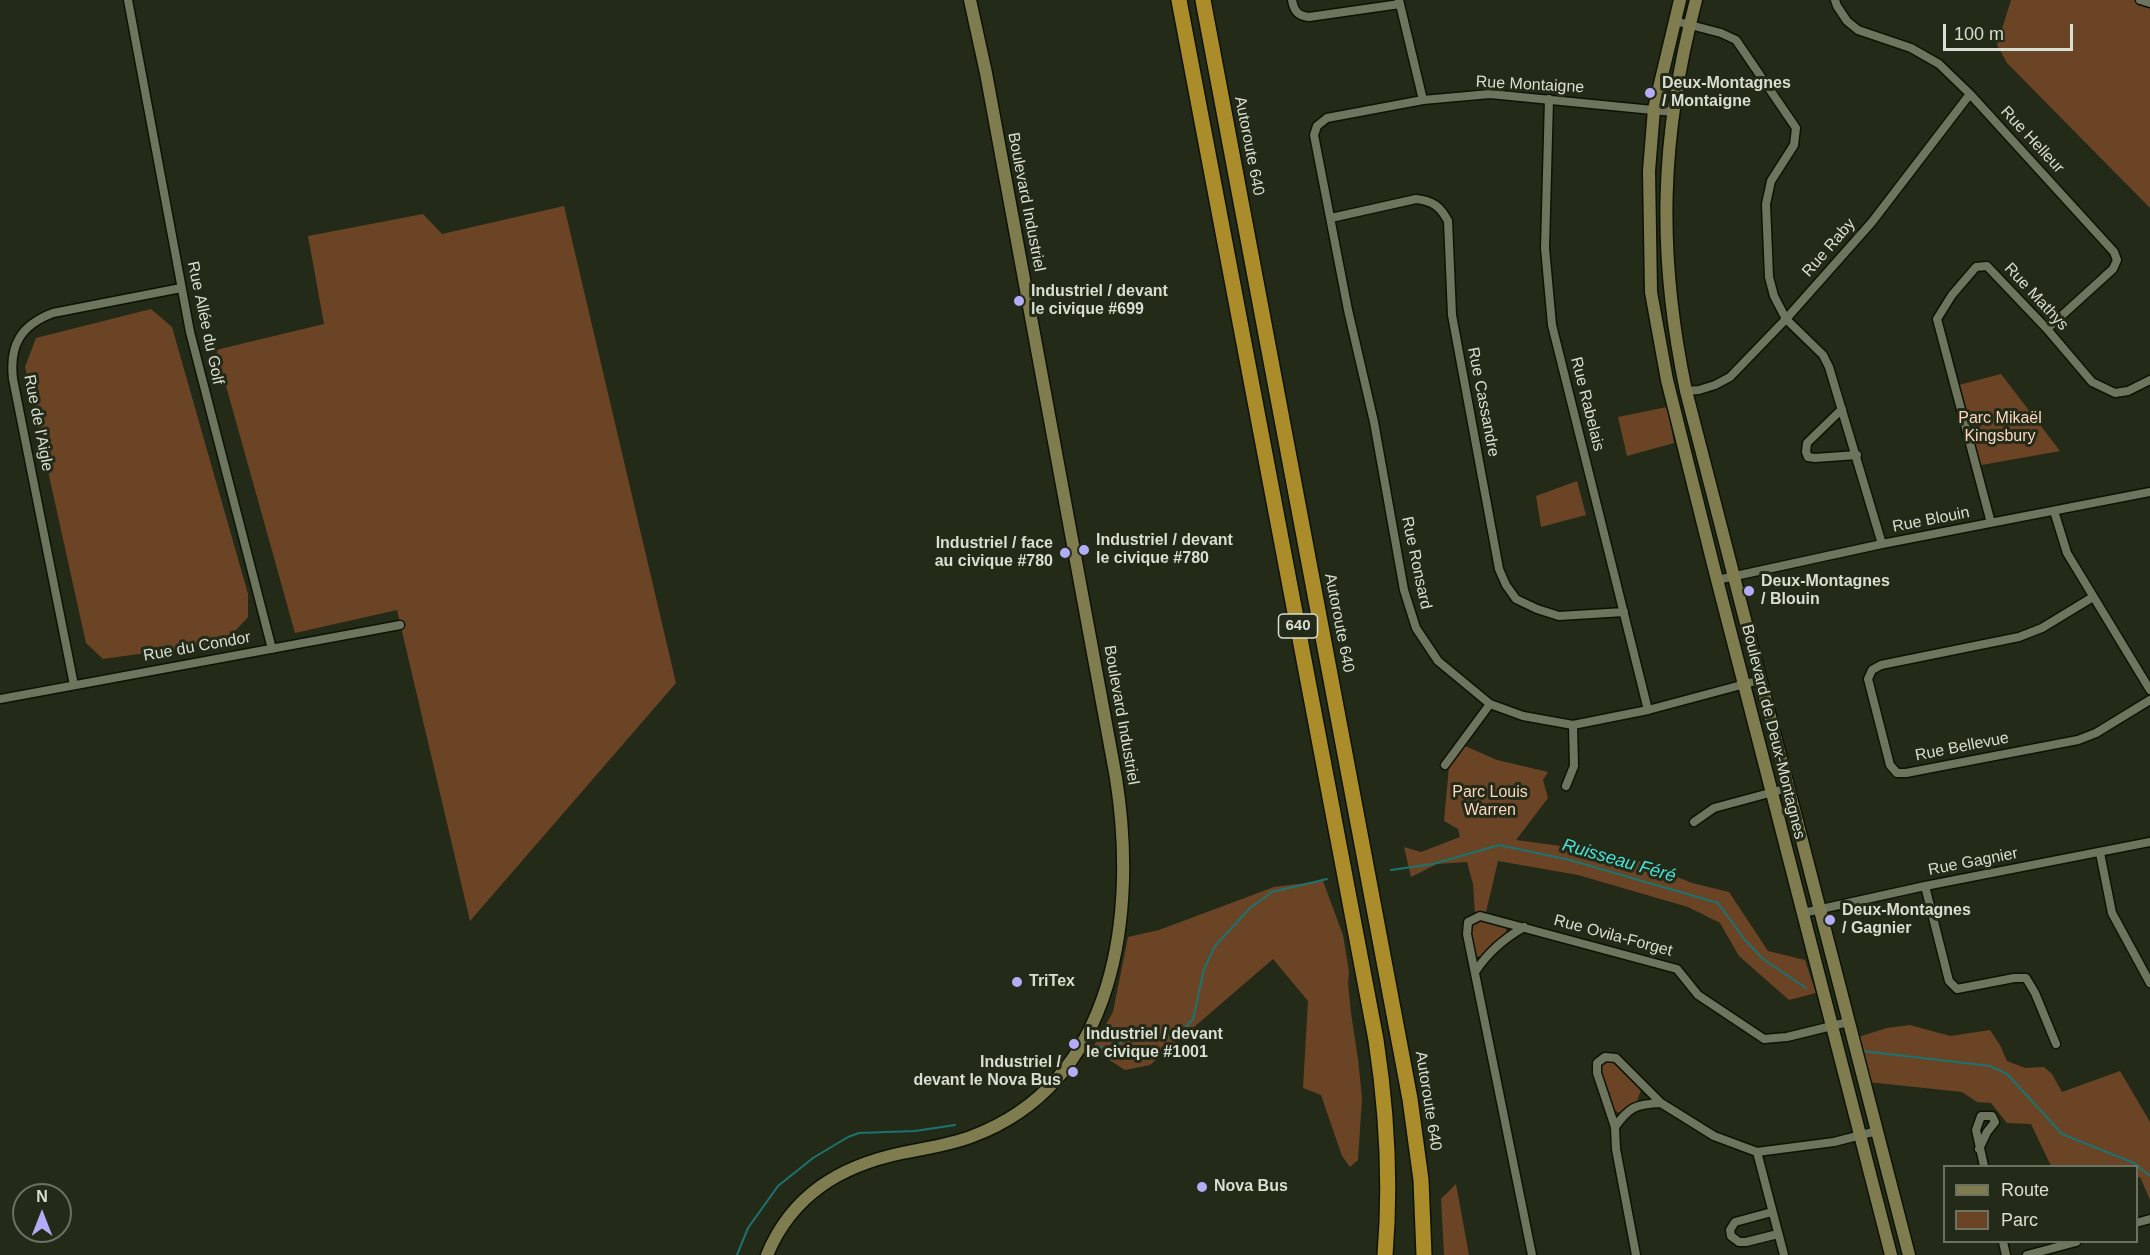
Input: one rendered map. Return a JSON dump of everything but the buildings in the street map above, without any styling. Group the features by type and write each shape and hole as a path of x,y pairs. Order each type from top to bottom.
{"highway":[{"name":"640","path":"1179,0 1374,1024 1388,1144 1385,1255"},
{"name":"Autoroute 640","path":"1203,0 1410,1099 1421,1180 1424,1255"}],"street":[{"name":"Rue Allée du Golf","path":"128,0 196,359 272,649"},
{"name":"Boulevard Industriel","path":"767,1255 781,1226 793,1209 811,1192 831,1179 880,1158 976,1135 1013,1116 1037,1098 1063,1071 1087,1034 1105,996 1116,953 1124,876 1118,789 986,73 970,0"},
{"path":"1292,0 1293,9 1301,16 1309,17 1399,2 1423,100"},
{"name":"Boulevard de Deux-Montagnes","path":"1680,0 1654,109 1649,171 1651,292 1667,380 1891,1255"},
{"name":"Boulevard de Deux-Montagnes","path":"1696,0 1673,112 1666,172 1666,254 1674,333 1686,391 1733,576 1909,1255"},
{"name":"Rue Helleur","path":"1835,0 1836,6 1847,21 1858,30 1911,48 1939,64 1970,94 2115,252 2117,260 2113,269 2047,329"},
{"path":"2140,0 2150,3"},
{"path":"1675,21 1721,33 1736,40 1796,128 1794,145 1771,181 1766,204 1769,277 1774,296 1786,319 1823,355 1829,367 1882,544"},
{"name":"Rue Montaigne","path":"1317,126 1327,118 1423,100 1490,94 1673,112"},
{"name":"Rue Raby","path":"1686,391 1715,385 1730,377 1786,319 1872,222 1970,94"},
{"name":"Rue Rabelais","path":"1549,99 1545,248 1552,325 1648,710"},
{"name":"Rue Ronsard","path":"1317,126 1314,135 1348,310 1374,422 1404,590 1416,628 1438,662 1490,704 1523,716 1573,725 1648,710 1760,680"},
{"name":"Rue Cassandre","path":"1331,218 1416,199 1430,201 1441,209 1448,220 1452,315 1499,569 1506,585 1516,599 1559,616 1624,612"},
{"name":"Rue Mathys","path":"1991,524 1937,319 1952,296 1976,267 1987,266 2047,329 2092,382 2115,393 2128,391 2150,380"},
{"name":"Rue de l'Aigle","path":"74,685 13,379 13,355 19,337 31,323 40,318 53,313 181,288"},
{"path":"1842,409 1807,443 1806,452 1808,457 1815,458 1857,455"},
{"name":"Rue Blouin","path":"1717,580 1882,544 2150,492"},
{"path":"2054,511 2067,554 2150,690"},
{"name":"Rue Bellevue","path":"2093,597 2042,628 2019,637 1881,665 1872,670 1868,680 1890,765 1897,773 1906,773 2078,740 2096,733 2150,700"},
{"name":"Rue du Condor","path":"0,699 400,625"},
{"path":"1445,765 1490,704"},
{"path":"1566,786 1574,766 1573,725"},
{"path":"1694,822 1714,808 1788,788"},
{"name":"Rue Gagnier","path":"1803,913 1925,886 2150,842"},
{"path":"2100,853 2112,913 2150,983"},
{"path":"1925,886 1949,981 1957,989 2014,978 2026,978 2035,993 2056,1044"},
{"name":"Rue Ovila-Forget","path":"1532,1255 1467,934 1468,922 1480,916 1677,969 1698,995 1764,1039 1787,1037 1848,1023"},
{"path":"1475,972 1498,944 1524,927"},
{"path":"1636,1255 1616,1149 1615,1127 1597,1073 1597,1063 1605,1056 1616,1058 1661,1103 1714,1136 1757,1152 1834,1142 1877,1131"},
{"path":"1615,1127 1624,1114 1635,1106 1661,1103"},
{"path":"1979,1149 1983,1165"},
{"path":"1757,1152 1784,1255"},
{"path":"1772,1212 1735,1222 1730,1230 1731,1236 1739,1242 1746,1242 1778,1234"},
{"path":"2027,1255 2072,1243"}],"green space":[{"path":"2011,0 2140,0 2150,3 2150,208 2007,63 1997,45"},
{"path":"564,206 676,683 470,921 397,610 295,633 216,350 324,324 308,236 423,214 442,234"},
{"path":"151,309 172,327 248,594 248,617 225,642 103,659 86,643 25,367 36,338"},
{"name":"Parc Mikaël Kingsbury","path":"2001,374 2060,451 1976,466 1955,386"},
{"path":"1667,407 1674,443 1627,456 1618,417"},
{"path":"1577,481 1586,515 1541,527 1536,496"},
{"name":"Parc Louis Warren","path":"1465,746 1497,760 1548,772 1543,780 1548,798 1516,840 1621,854 1692,883 1729,892 1768,951 1805,960 1816,993 1789,1000 1739,956 1720,923 1688,907 1578,875 1498,861 1486,912 1480,915 1475,914 1473,884 1467,862 1437,864 1411,877 1404,847 1421,852 1460,837 1458,829 1444,821 1449,766"},
{"path":"1323,881 1343,935 1362,1098 1358,1160 1350,1167 1342,1156 1321,1095 1303,1088 1308,1001 1273,959 1150,1065 1125,1070 1092,1049 1113,1012 1128,937 1159,930 1274,887"},
{"path":"1480,916 1507,925 1505,938 1485,957 1474,956 1468,922"},
{"path":"1910,1025 1950,1036 1990,1030 2007,1061 2025,1068 2044,1067 2052,1074 2062,1092 2120,1071 2150,1122 2150,1200 2140,1177 2138,1178 2138,1165 2051,1165 2031,1124 2007,1123 1991,1103 1977,1102 1962,1092 1868,1082 1858,1037 1887,1028"},
{"path":"1616,1058 1643,1085 1635,1106 1624,1114 1609,1109 1597,1063"},
{"path":"1456,1184 1469,1255 1444,1255 1441,1199"}],"waterway":[{"name":"Ruisseau Féré","path":"1391,870 1433,864 1499,845 1570,860 1718,903 1745,940 1763,959 1806,988"},
{"name":"Ruisseau Féré","path":"1100,1046 1113,1054 1127,1032 1144,1038 1178,1036 1193,1019 1204,969 1215,946 1250,908 1272,892 1327,879"},
{"name":"Ruisseau Féré","path":"1863,1051 1990,1066 2007,1074 2062,1134 2136,1165"},
{"name":"Ruisseau Féré","path":"737,1255 748,1228 778,1186 813,1158 848,1137 859,1133 915,1131 955,1125"},
{"name":"Ruisseau Féré","path":"2138,1166 2150,1176"}],"place":[{"name":"Deux-Montagnes / Montaigne","path":"1650,93"},
{"name":"Industriel / devant le civique #699","path":"1019,301"},
{"name":"Industriel / devant le civique #780","path":"1084,550"},
{"name":"Industriel / face au civique #780","path":"1065,553"},
{"name":"Deux-Montagnes / Blouin","path":"1749,591"},
{"name":"Deux-Montagnes / Gagnier","path":"1830,920"},
{"name":"TriTex","path":"1017,982"},
{"name":"Industriel / devant le civique #1001","path":"1074,1044"},
{"name":"Industriel / devant le Nova Bus","path":"1073,1072"},
{"name":"Nova Bus","path":"1202,1187"}]}
